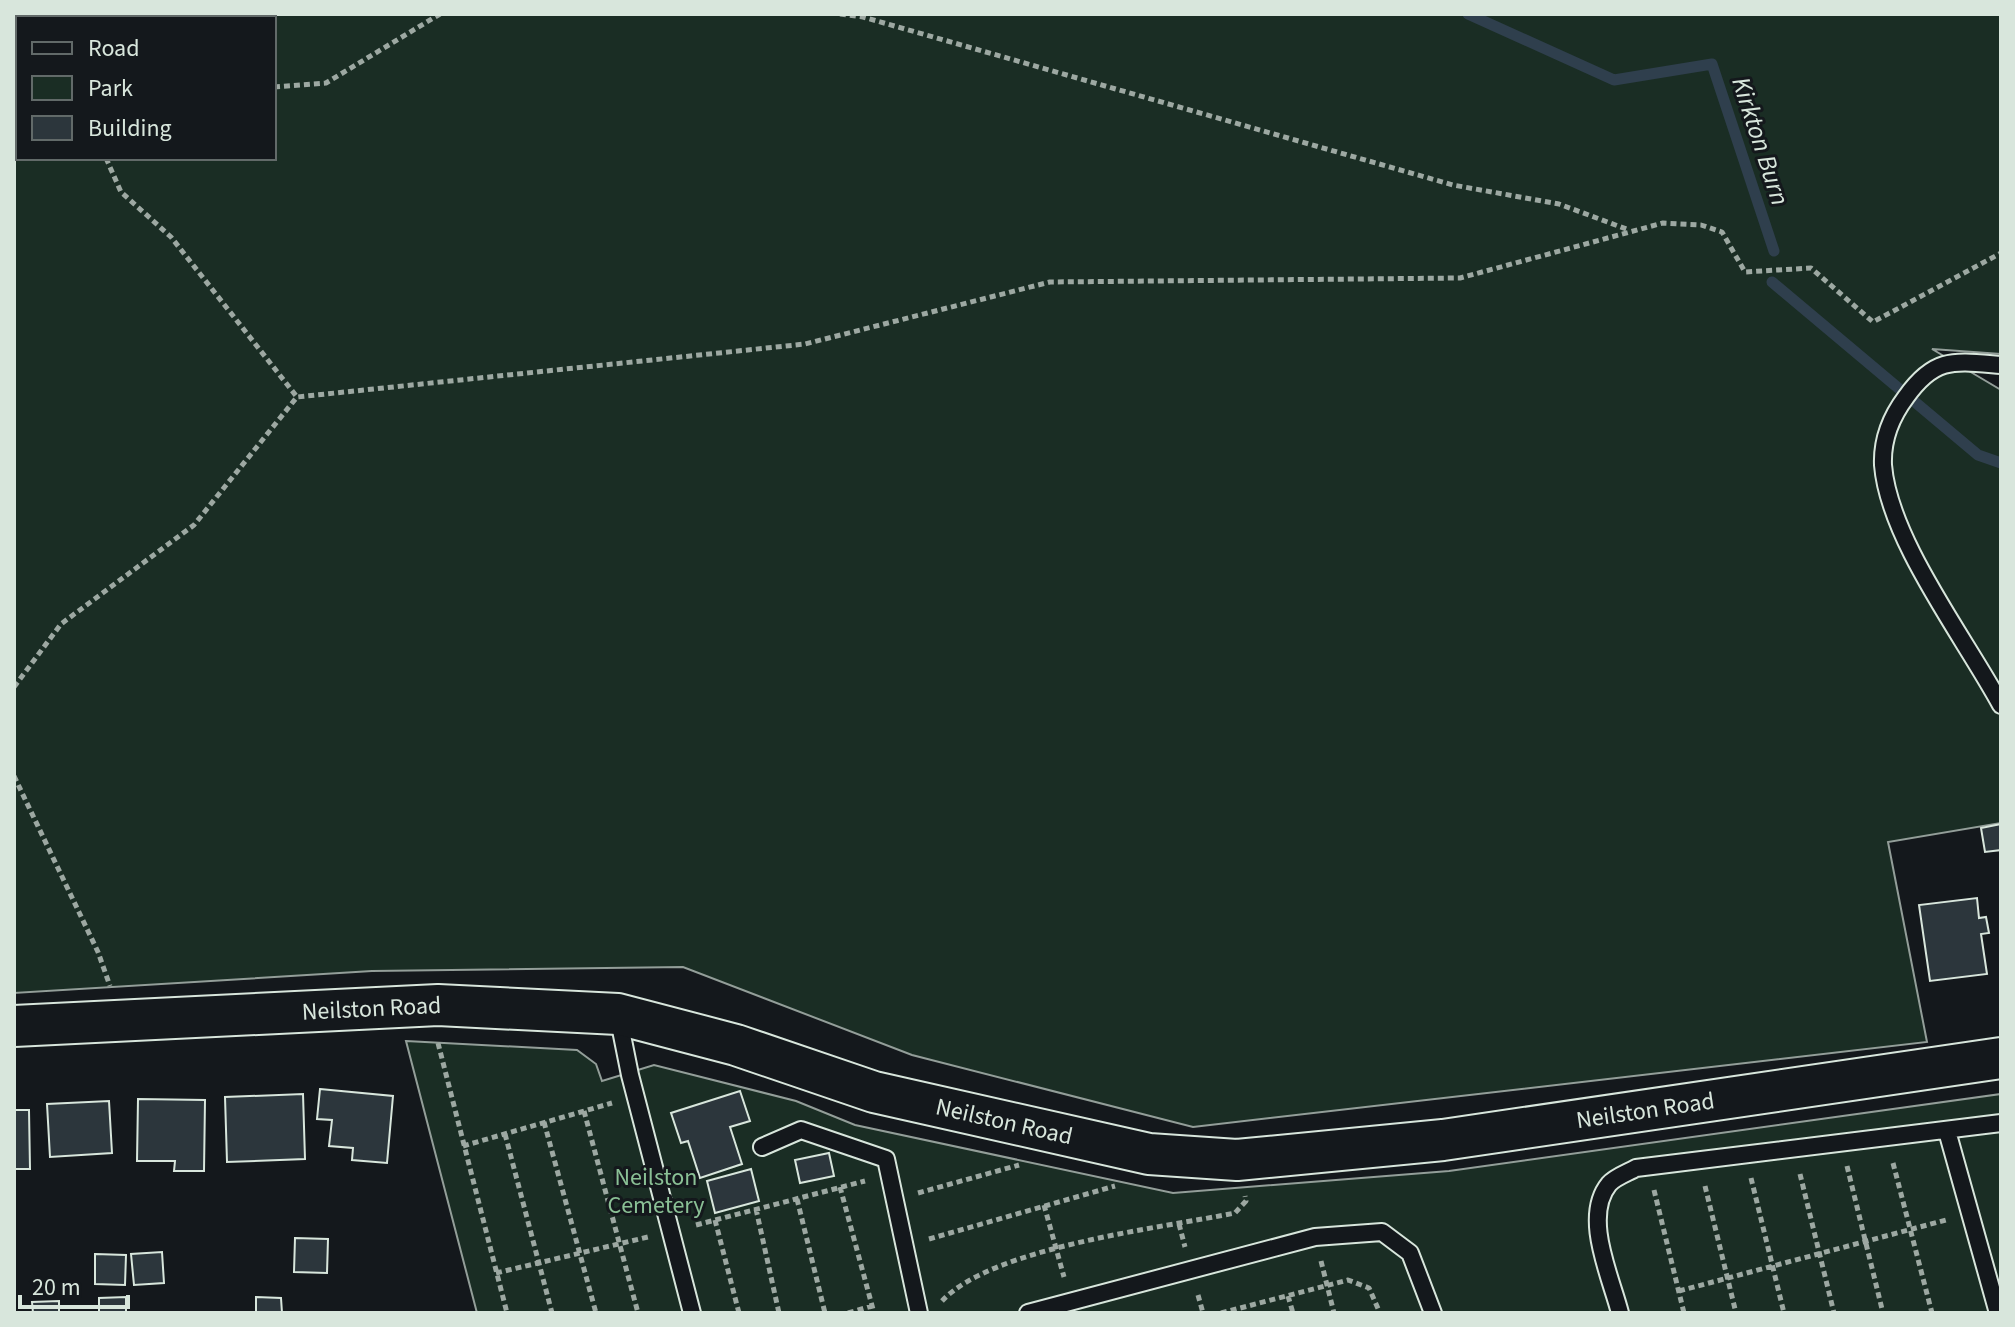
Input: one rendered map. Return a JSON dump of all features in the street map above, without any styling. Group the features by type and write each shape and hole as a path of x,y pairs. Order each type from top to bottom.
{"street":[{"name":"Neilston Road","path":"14,1026 438,1005 618,1014 736,1045 874,1092 1149,1154 1237,1160 1443,1140 2001,1058"}],"lane":[{"path":"2001,365 1954,360 1918,381 1900,406 1885,437 1883,465 1890,500 1919,566 2001,705"},
{"path":"618,1014 635,1096 692,1313"},
{"path":"1620,1313 1598,1227 1600,1198 1611,1181 1636,1168 2001,1123"},
{"path":"762,1147 801,1130 886,1159 919,1313"},
{"path":"1947,1131 1998,1313"},
{"path":"1028,1313 1315,1237 1382,1232 1410,1253 1433,1313"}],"path":[{"path":"276,87 326,83 440,14"},
{"path":"840,14 863,17 1453,185 1559,204 1631,231"},
{"path":"107,160 121,192 171,237 297,397"},
{"path":"14,687 61,624 194,525 297,397 805,344 1050,282 1460,278 1663,223 1701,225 1722,232 1745,272 1811,268 1873,322 2001,253"},
{"path":"14,776 98,952 123,1023"},
{"path":"438,1005 438,1051 507,1313"},
{"path":"463,1146 635,1096"},
{"path":"584,1111 638,1313"},
{"path":"544,1122 596,1313"},
{"path":"505,1134 552,1313"},
{"path":"1887,1138 1932,1313"},
{"path":"1841,1144 1883,1313"},
{"path":"1794,1149 1834,1313"},
{"path":"1746,1155 1784,1313"},
{"path":"931,1313 953,1290 987,1270 1056,1249 1235,1213 1246,1201 1237,1160"},
{"path":"1699,1160 1736,1313"},
{"path":"894,1200 1019,1165"},
{"path":"1648,1167 1684,1313"},
{"path":"905,1246 1116,1186"},
{"path":"840,1187 873,1310 848,1313"},
{"path":"797,1199 825,1313"},
{"path":"1044,1205 1070,1302"},
{"path":"756,1209 779,1313"},
{"path":"1679,1291 1820,1256 1970,1213"},
{"path":"715,1220 739,1313"},
{"path":"1315,1237 1334,1313"},
{"path":"1221,1313 1245,1310 1348,1280 1369,1288 1380,1313"},
{"path":"1288,1296 1293,1313"}],"green space":[{"path":"14,14 2001,14 2001,354 1932,349 2001,390 2001,823 1888,842 1927,1042 1193,1127 912,1055 683,967 372,971 14,993"},
{"name":"Neilston Cemetery","path":"406,1041 577,1050 596,1064 602,1081 654,1065 796,1101 855,1125 1173,1193 1449,1171 2001,1094 2001,1313 477,1313"}],"building":[{"path":"2001,824 2001,850 1985,852 1981,828"},
{"path":"1977,898 1979,918 1986,917 1989,933 1981,934 1987,974 1930,981 1919,905"},
{"path":"320,1089 393,1096 387,1163 352,1160 353,1148 329,1146 332,1120 317,1119"},
{"path":"740,1091 750,1121 730,1127 742,1164 700,1178 688,1141 681,1143 671,1113"},
{"path":"303,1094 305,1159 227,1162 225,1097"},
{"path":"138,1099 205,1100 204,1171 174,1171 175,1161 137,1161"},
{"path":"109,1101 112,1153 50,1157 47,1104"},
{"path":"14,1110 29,1110 30,1169 14,1169"},
{"path":"829,1153 834,1176 800,1183 795,1160"},
{"path":"751,1169 759,1201 715,1213 707,1181"},
{"path":"295,1238 328,1239 327,1273 294,1272"},
{"path":"162,1252 164,1283 134,1285 131,1254"},
{"path":"95,1254 126,1255 125,1285 95,1284"},
{"path":"126,1297 126,1313 99,1313 99,1298"},
{"path":"256,1297 281,1298 282,1313 256,1313"},
{"path":"59,1301 59,1313 33,1313 32,1302"}],"waterway":[{"name":"Kirkton Burn","path":"1468,14 1614,80 1712,64 1774,251"},
{"name":"Kirkton Burn","path":"1772,282 1978,455 2001,463"}]}
